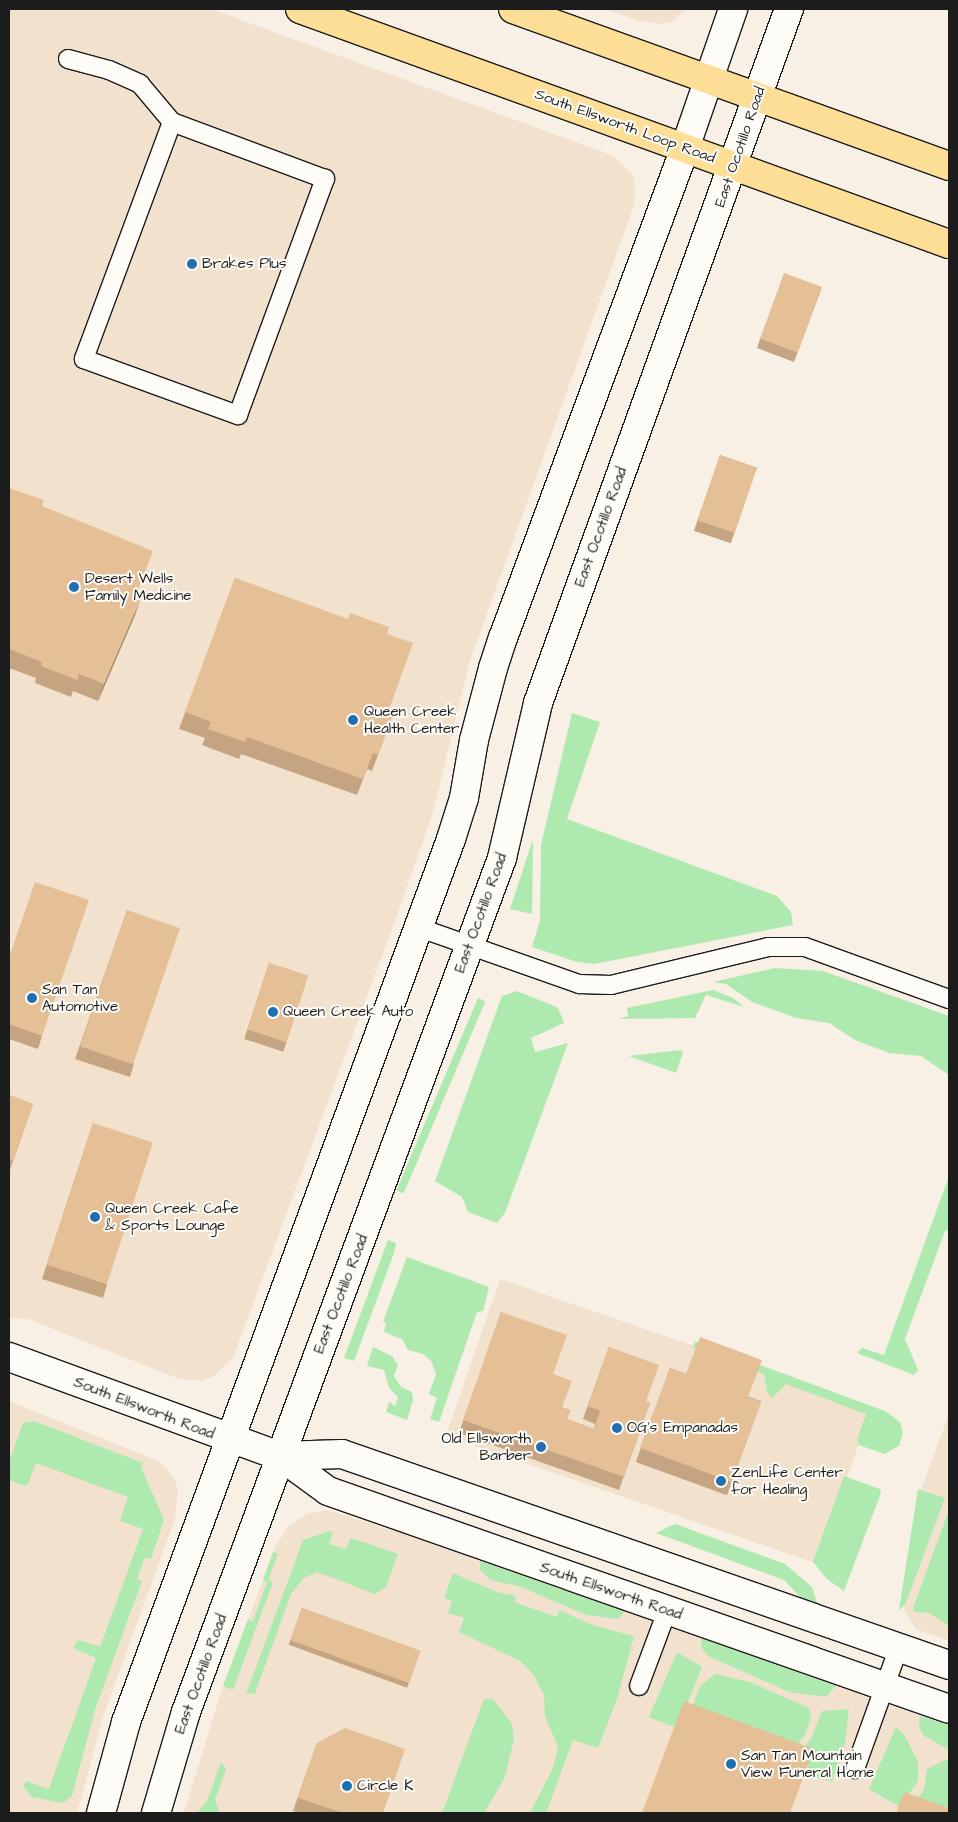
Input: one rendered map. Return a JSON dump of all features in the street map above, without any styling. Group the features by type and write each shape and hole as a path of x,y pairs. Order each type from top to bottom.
{"main road":[{"name":"South Ellsworth Loop Road","path":"300,9 949,244"},
{"path":"513,9 949,166"},
{"path":"102,1813 126,1722 420,928 464,798 493,668 685,148 733,9"},
{"name":"East Ocotillo Road","path":"156,1813 188,1709 502,858 538,703 734,166 789,9"},
{"name":"South Ellsworth Road","path":"9,1357 230,1440 280,1456 328,1491 949,1709"},
{"name":"South Ellsworth Road","path":"280,1456 342,1454 949,1665"}],"lane":[{"path":"68,59 109,70 140,84 172,122 325,178 238,415 84,359 172,122"},
{"path":"420,928 579,984 611,985 768,947 805,947 949,999"},
{"path":"640,1686 667,1610"},
{"path":"855,1769 899,1647"}],"shaded area":[{"path":"9,9 211,9 614,156 633,175 636,192 633,208 470,661 433,812 399,910 233,1358 213,1377 199,1381 177,1378 28,1319 9,1318"},
{"path":"605,9 686,9 671,22 661,24 640,21"},
{"path":"500,1279 872,1407 818,1564 446,1436"},
{"path":"9,1401 159,1461 175,1479 178,1491 175,1519 104,1714 77,1813 9,1813"},
{"path":"949,1414 949,1641 916,1629 904,1610 918,1498"},
{"path":"327,1510 401,1533 949,1726 949,1813 184,1813 221,1692 276,1545 289,1526 307,1514"}],"green space":[{"path":"572,713 600,722 567,819 777,896 791,912 793,925 594,964 577,962 532,947 540,920 541,845"},
{"path":"533,843 532,914 510,909"},
{"path":"775,968 823,971 949,1016 949,1075 921,1056 889,1053 855,1040 829,1023 796,1018 752,1002 726,984 713,982"},
{"path":"713,990 733,998 744,1007 706,995 695,1018 618,1019 628,1016 627,1008"},
{"path":"517,991 557,1007 563,1019 564,1023 531,1038 535,1052 568,1043 505,1213 497,1223 468,1212 462,1197 435,1181 502,996"},
{"path":"478,998 485,1001 404,1194 396,1190"},
{"path":"680,1050 683,1052 676,1073 629,1056"},
{"path":"949,1176 949,1230 945,1231 905,1339 918,1370 914,1375 857,1353 862,1348 884,1355"},
{"path":"388,1240 396,1243 394,1253 354,1361 344,1358"},
{"path":"407,1257 489,1287 483,1311 477,1312 439,1422 430,1419 437,1398 429,1394 436,1374 431,1361 423,1354 408,1350 402,1339 384,1332 386,1323 383,1322"},
{"path":"695,1341 885,1411 900,1422 903,1433 899,1446 884,1454 859,1445 857,1440 866,1414 786,1384 772,1398 767,1392 764,1374 693,1348"},
{"path":"373,1347 392,1356 398,1365 394,1376 401,1387 412,1392 413,1400 407,1420 386,1412 389,1402 395,1406 398,1397 389,1388 384,1370 367,1366"},
{"path":"34,1421 143,1463 141,1467 164,1520 151,1559 145,1557 137,1579 142,1581 95,1710 72,1796 63,1803 32,1797 23,1786 27,1781 49,1789 96,1658 73,1648 78,1640 100,1647 143,1529 120,1521 128,1497 36,1463 28,1484 25,1486 9,1480 9,1462 23,1423"},
{"path":"844,1476 880,1489 881,1493 844,1591 827,1579 813,1562"},
{"path":"918,1489 945,1498 905,1605 899,1610"},
{"path":"949,1510 949,1626 929,1613 915,1612 913,1608"},
{"path":"675,1524 785,1564 812,1587 817,1603 800,1597 784,1580 656,1533"},
{"path":"330,1531 333,1532 329,1544 346,1549 351,1538 398,1554 386,1587 375,1594 317,1572 304,1578 291,1594 255,1693 246,1694 303,1540"},
{"path":"273,1552 278,1554 268,1580 273,1582 233,1690 223,1686 248,1619 253,1621 267,1582 263,1580"},
{"path":"480,1561 624,1612 618,1619 586,1615 521,1587 491,1580 480,1570"},
{"path":"453,1573 497,1592 516,1596 514,1602 557,1617 559,1610 595,1626 634,1636 617,1699 598,1748 573,1740 546,1813 530,1813 553,1768 558,1747 545,1716 544,1695 533,1674 520,1661 459,1632 464,1618 448,1613 452,1601 444,1598"},
{"path":"702,1638 836,1686 826,1697 789,1692 708,1656 701,1647"},
{"path":"677,1652 702,1667 681,1719 674,1727 649,1717"},
{"path":"715,1674 750,1682 809,1708 811,1717 805,1735 796,1746 687,1721 700,1686"},
{"path":"484,1699 493,1699 512,1724 514,1739 505,1777 484,1813 442,1813"},
{"path":"849,1709 845,1743 832,1782 805,1774 808,1766 801,1750 811,1739 822,1711"},
{"path":"920,1716 949,1725 949,1750 923,1735 919,1726"},
{"path":"896,1727 905,1736 918,1762 918,1781 900,1807 869,1789"},
{"path":"945,1760 949,1760 949,1813 916,1800 924,1790 927,1769"},
{"path":"221,1762 226,1769 215,1800 220,1813 197,1813 207,1801"}],"building":[{"path":"784,273 822,287 798,352 760,339"},
{"path":"720,455 757,468 734,533 698,520"},
{"name":"Desert Wells Family Medicine","path":"9,488 44,500 42,506 153,551 138,590 141,598 104,684 79,674 77,680 41,666 42,662 9,649"},
{"path":"235,578 348,619 350,613 389,627 387,634 413,643 387,715 392,717 378,755 373,753 363,779 247,737 245,742 208,729 211,722 185,712"},
{"name":"San Tan Automotive","path":"35,882 89,900 42,1036 9,1024 9,958"},
{"path":"127,910 180,928 133,1064 80,1046"},
{"name":"Queen Creek Auto","path":"269,963 308,976 286,1042 247,1030"},
{"path":"9,1095 33,1104 13,1161 9,1159"},
{"name":"Queen Creek Cafe & Sports Lounge","path":"93,1123 153,1142 107,1284 47,1265"},
{"path":"501,1312 567,1335 553,1374 572,1381 562,1407 571,1410 567,1419 594,1429 600,1411 588,1406 609,1347 659,1365 646,1401 650,1403 624,1477 463,1420"},
{"path":"700,1337 762,1360 748,1397 761,1402 732,1482 640,1448 670,1368 686,1374"},
{"path":"302,1608 420,1651 409,1683 290,1640"},
{"name":"San Tan Mountain View Funeral Home","path":"684,1701 814,1749 790,1813 642,1813"},
{"name":"Circle K","path":"345,1728 405,1749 383,1813 343,1813 298,1798 317,1743"},
{"path":"904,1792 949,1808 949,1813 896,1813"}],"place":[{"name":"Brakes Plus","path":"192,264"},
{"name":"Desert Wells Family Medicine","path":"74,587"},
{"name":"Queen Creek Health Center","path":"353,720"},
{"name":"San Tan Automotive","path":"32,998"},
{"name":"Queen Creek Auto","path":"273,1012"},
{"name":"Queen Creek Cafe & Sports Lounge","path":"95,1217"},
{"name":"OG's Empanadas","path":"617,1428"},
{"name":"Old Ellsworth Barber","path":"541,1447"},
{"name":"ZenLife Center for Healing","path":"721,1481"},
{"name":"San Tan Mountain View Funeral Home","path":"731,1764"},
{"name":"Circle K","path":"347,1786"}]}
